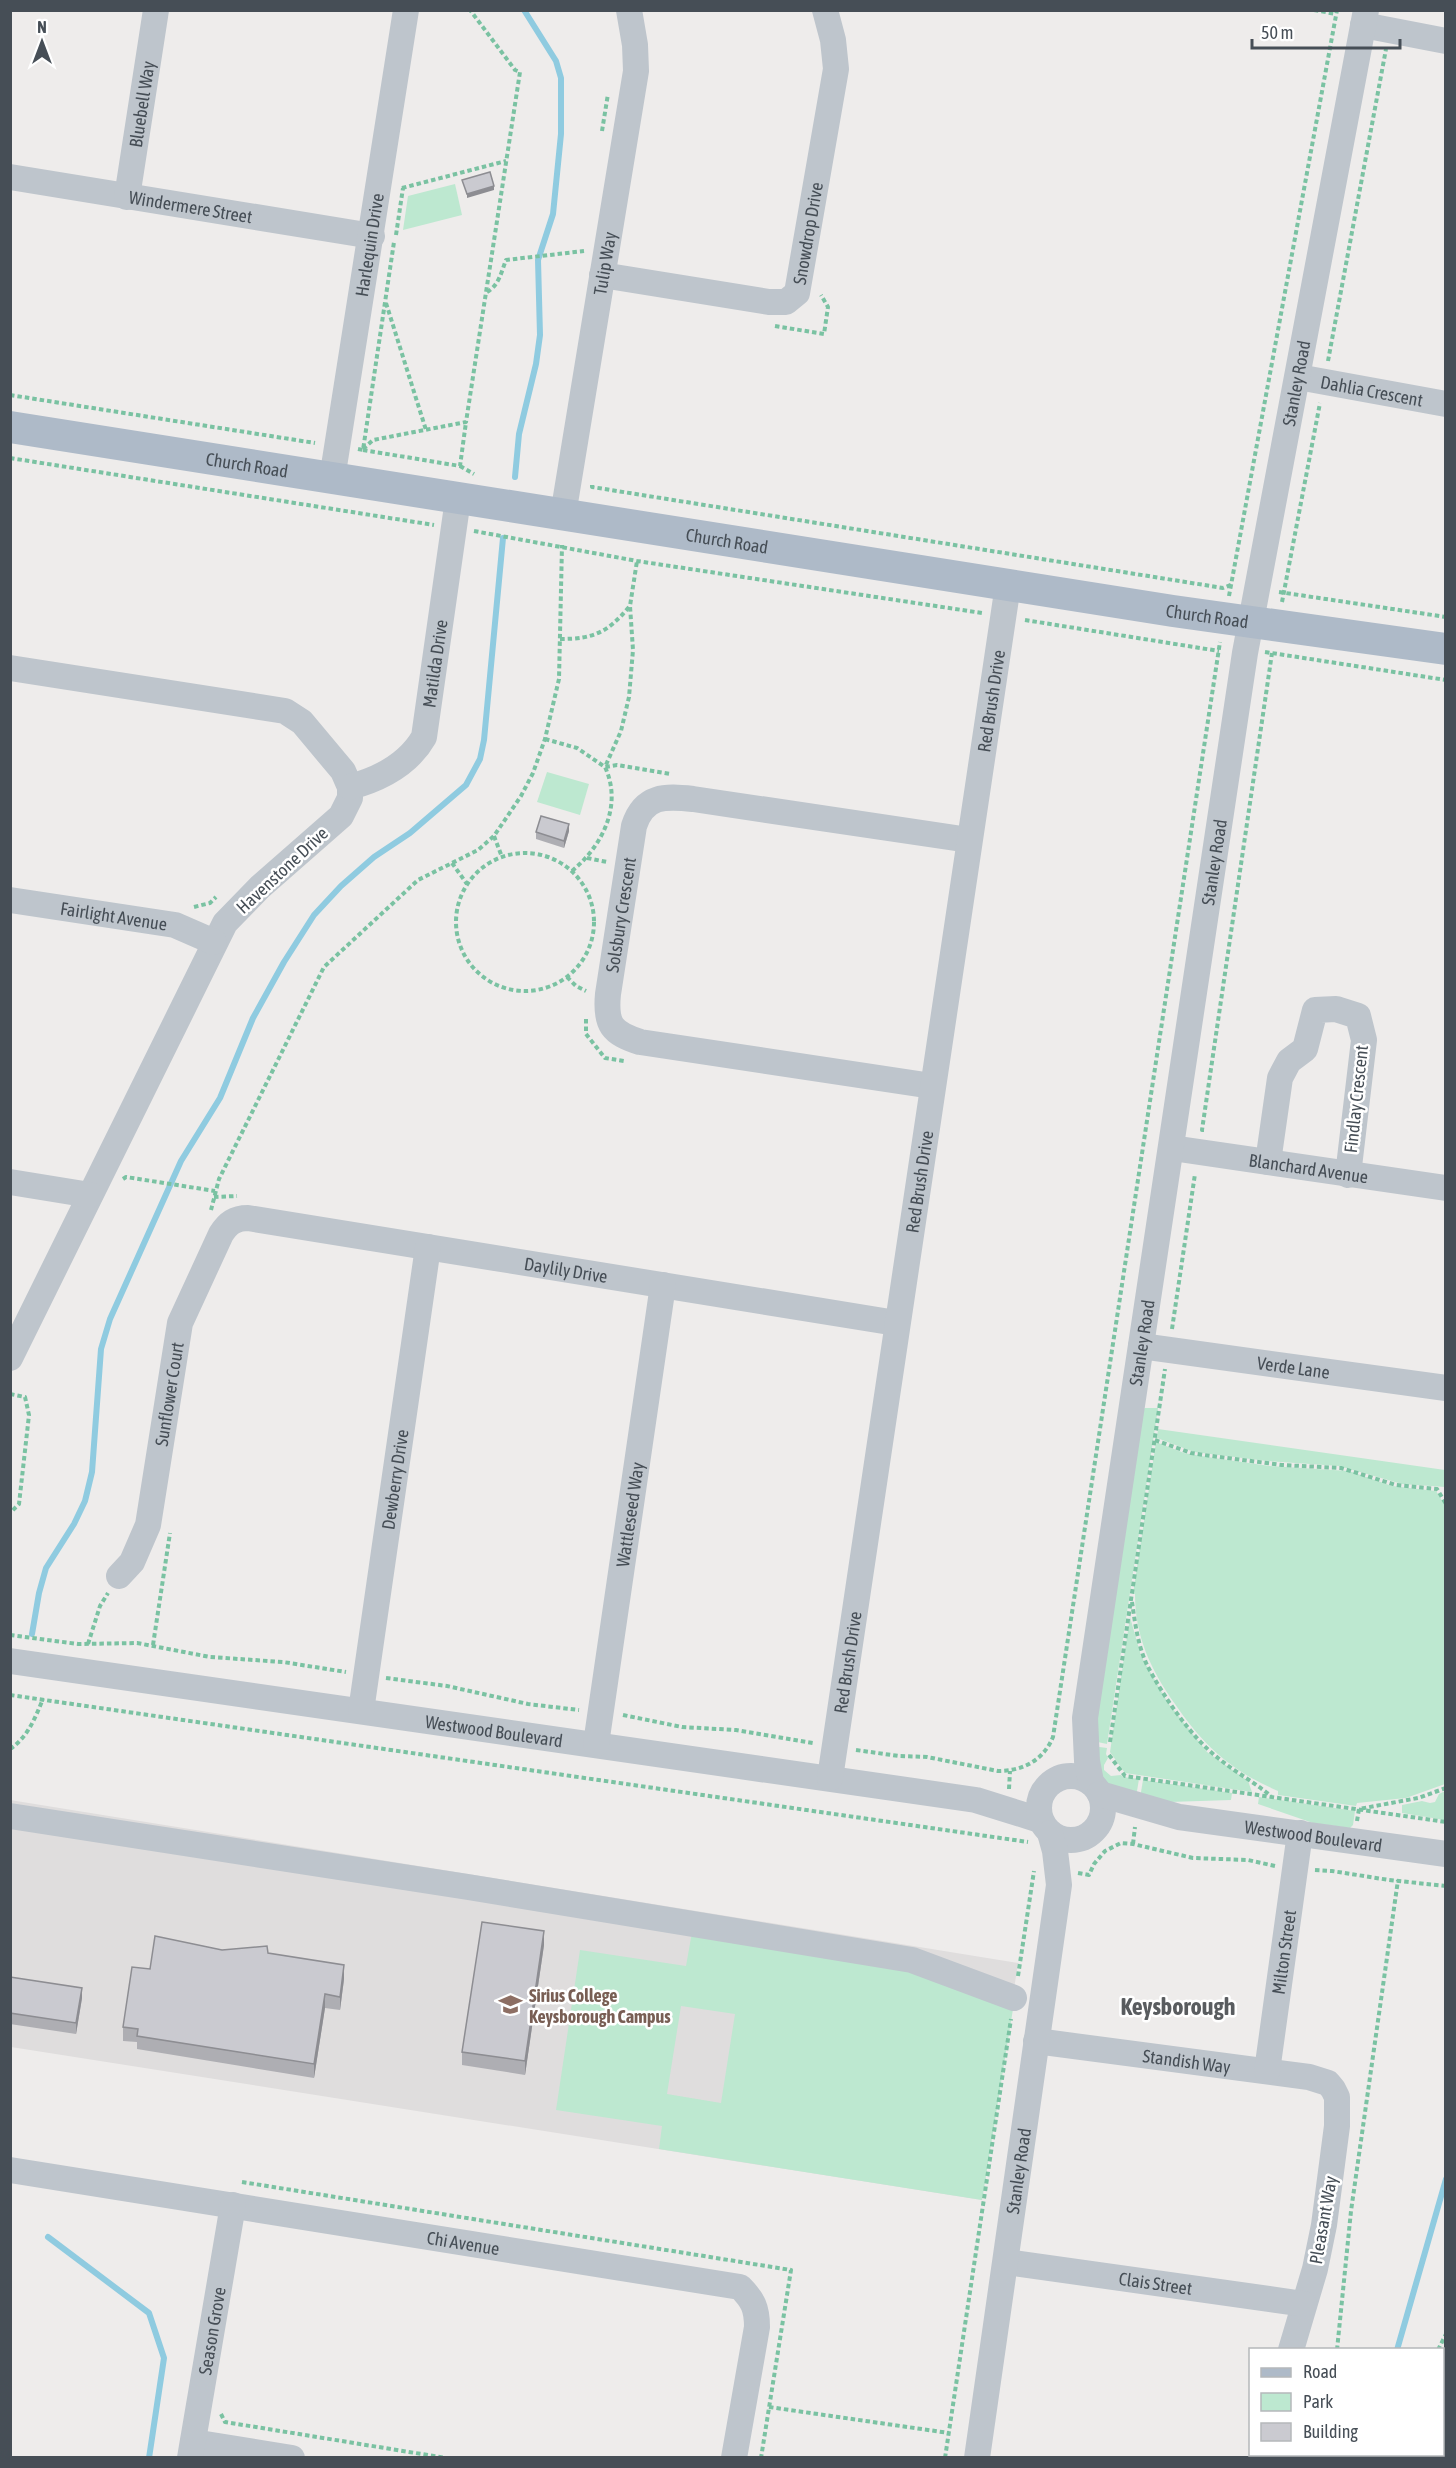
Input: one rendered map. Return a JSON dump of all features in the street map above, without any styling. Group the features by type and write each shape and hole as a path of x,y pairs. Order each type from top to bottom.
{"main road":[{"name":"Church Road","path":"10,427 332,479 456,514 563,515 1008,585 1261,635 1446,650"}],"street":[{"name":"Bluebell Way","path":"128,197 156,10"},
{"name":"Harlequin Drive","path":"332,479 406,10"},
{"name":"Tulip Way","path":"563,515 584,483 602,275 636,71 635,45 629,10"},
{"name":"Snowdrop Drive","path":"602,275 770,302 786,302 797,293 836,69 833,40 825,10"},
{"path":"1365,18 1390,30 1446,40"},
{"name":"Stanley Road","path":"1096,1788 1087,1761 1085,1718 1141,1346 1172,1148 1261,635 1258,588 1365,18"},
{"name":"Windermere Street","path":"10,177 372,236"},
{"name":"Dahlia Crescent","path":"1298,377 1446,404"},
{"name":"Matilda Drive","path":"350,787 391,771 408,758 424,737 456,514"},
{"name":"Red Brush Drive","path":"830,1778 896,1323 1008,585"},
{"path":"10,668 285,711 302,722 343,771 350,787"},
{"name":"Havenstone Drive","path":"10,1358 214,942 238,908 341,816 350,798 350,787"},
{"name":"Solsbury Crescent","path":"932,1086 640,1042 616,1032 609,1022 607,1006 610,983 634,826 641,809 656,799 676,797 693,799 969,840"},
{"name":"Fairlight Avenue","path":"10,900 175,925 214,942"},
{"name":"Findlay Crescent","path":"1268,1162 1280,1078 1289,1061 1305,1049 1315,1010 1336,1009 1358,1016 1364,1040 1348,1175"},
{"name":"Blanchard Avenue","path":"1172,1148 1446,1188"},
{"path":"10,1182 90,1195"},
{"name":"Daylily Drive","path":"238,1208 248,1218 896,1323"},
{"name":"Sunflower Court","path":"119,1576 132,1562 148,1525 180,1323 221,1234 238,1208"},
{"name":"Dewberry Drive","path":"361,1711 428,1247"},
{"name":"Wattleseed Way","path":"596,1744 663,1285"},
{"name":"Verde Lane","path":"1141,1346 1446,1388"},
{"name":"Westwood Boulevard","path":"10,1660 976,1800 1008,1798 1050,1784"},
{"name":"Stanley Road","path":"1050,1784 1085,1718"},
{"path":"1074,1775 1096,1788 1103,1813 1090,1833 1066,1840 1041,1833 1038,1809 1050,1784 1074,1775"},
{"name":"Westwood Boulevard","path":"1096,1788 1179,1817"},
{"name":"Westwood Boulevard","path":"976,1800 1041,1833"},
{"path":"10,1816 468,1887 912,1960 1014,1998"},
{"name":"Westwood Boulevard","path":"1090,1833 1136,1819 1179,1817 1446,1854"},
{"name":"Stanley Road","path":"1041,1833 1061,1875"},
{"name":"Stanley Road","path":"977,2457 1007,2262 1061,1875 1090,1833"},
{"name":"Milton Street","path":"1267,2071 1300,1833"},
{"name":"Standish Way","path":"1036,2042 1318,2079 1328,2083 1333,2089"},
{"name":"Pleasant Way","path":"1291,2348 1315,2269 1326,2214 1337,2126 1337,2097 1333,2089"},
{"name":"Chi Avenue","path":"10,2170 740,2287 752,2300 757,2310 758,2327 734,2457"},
{"name":"Season Grove","path":"192,2450 232,2205"},
{"name":"Clais Street","path":"1007,2262 1305,2304"},
{"path":"192,2450 292,2457"}],"path":[{"path":"460,466 520,72 515,70 470,10"},
{"path":"1213,1131 1202,1130 1261,635 1232,584 1336,12 1314,10"},
{"path":"10,1635 51,1642 137,1643 210,1657 283,1662 447,1686 528,1704 600,1712 682,1726 736,1730 899,1756 950,1760 998,1771 1021,1768 1044,1753 1053,1737 1261,635 1283,593 1390,30"},
{"path":"377,195 506,161"},
{"path":"486,293 499,281 506,260 585,250"},
{"path":"365,276 379,279 426,430"},
{"path":"10,395 338,447"},
{"path":"466,423 373,440 363,450 460,466 474,474 484,476"},
{"path":"10,458 456,514 562,545 559,679 545,739 525,788 495,836 478,850 418,880 324,967 215,1191 208,1220"},
{"path":"584,483 1223,588 1232,584 1446,617"},
{"path":"604,767 621,731 629,697 633,650 630,606 636,561"},
{"path":"560,639 585,638 597,634 616,623 630,606"},
{"path":"545,739 577,748 604,767 612,788 606,827 587,858 572,871"},
{"path":"604,767 617,765 675,774"},
{"path":"495,836 502,857"},
{"path":"520,854 539,854 572,871 585,887 592,905 594,926 590,945 581,963 567,977 548,988 527,991 505,988 486,979 471,964 460,946 456,925 458,904 467,884 482,868 502,857 520,854"},
{"path":"452,863 467,884"},
{"path":"184,906 196,908 210,903 219,895"},
{"path":"567,977 576,986 590,992 588,1002"},
{"path":"587,1012 585,1029 597,1049 605,1058 628,1062"},
{"path":"1198,1152 1108,1753 1125,1776 1446,1822"},
{"path":"145,1180 215,1191"},
{"path":"214,1197 238,1208"},
{"path":"10,1394 26,1397 29,1415 19,1504 10,1513"},
{"path":"1155,1440 1191,1453 1282,1465 1341,1467 1396,1485 1446,1489"},
{"path":"1437,1489 1446,1504"},
{"path":"153,1645 171,1527"},
{"path":"88,1644 100,1606 119,1576"},
{"path":"1132,1595 1135,1625 1147,1664 1182,1718 1217,1758 1272,1797"},
{"path":"10,1695 1028,1841 1041,1833"},
{"path":"10,1749 21,1742 43,1699"},
{"path":"1359,1809 1418,1798 1446,1788"},
{"path":"945,2457 1035,1865 1061,1875 1089,1875 1094,1864 1105,1851 1121,1843 1193,1858 1248,1860 1296,1870 1332,1870 1446,1886"},
{"path":"1337,2348 1351,2211 1398,1880"},
{"path":"1439,2348 1446,2334"},
{"path":"222,2404 220,2416 225,2422 446,2457"},
{"path":"770,2407 949,2433"}],"shaded area":[{"name":"Sirius College Keysborough Campus","path":"10,1800 1018,1963 982,2200 11,2047"}],"green space":[{"path":"455,184 462,215 403,230 408,196"},
{"path":"547,772 589,784 580,815 537,802"},
{"path":"1158,1408 1107,1744 1093,1741 1142,1410"},
{"path":"1158,1429 1445,1470 1445,1487 1402,1484 1339,1466 1267,1461 1194,1452 1157,1438"},
{"path":"1156,1442 1184,1453 1270,1466 1349,1471 1392,1486 1436,1491 1446,1507 1445,1784 1406,1798 1357,1803 1356,1806 1278,1795 1278,1791 1246,1775 1232,1765 1196,1732 1166,1691 1152,1666 1141,1639 1135,1594 1133,1594"},
{"path":"1130,1617 1141,1656 1168,1703 1207,1752 1248,1781 1252,1792 1125,1773 1110,1752"},
{"path":"1092,1746 1107,1748 1108,1758 1104,1770 1111,1776 1121,1775 1139,1779 1136,1797 1102,1783"},
{"path":"1143,1780 1232,1793 1231,1800 1169,1802 1140,1798"},
{"path":"1445,1791 1445,1820 1402,1813 1402,1805 1422,1801 1435,1802 1439,1794"},
{"path":"1259,1797 1355,1811 1353,1825 1350,1828 1313,1823 1258,1804"},
{"path":"692,1932 914,1969 1014,2003 982,2200 659,2149 662,2126 556,2110 580,1950 686,1966","holes":["681,2006 735,2014 721,2103 667,2094"]}],"building":[{"path":"490,172 494,186 467,194 462,180"},
{"path":"541,816 569,824 564,841 536,832"},
{"path":"482,1922 544,1931 525,2061 462,2052"},
{"path":"155,1936 222,1950 267,1946 268,1953 344,1965 340,1997 325,1994 314,2064 137,2036 138,2029 123,2027 132,1967 150,1969"},
{"path":"10,1977 82,1988 76,2023 10,2013"}],"waterway":[{"path":"515,477 519,434 536,364 540,335 538,260 553,214 561,134 561,78 556,61 524,10"},
{"path":"32,1634 46,1568 74,1524 85,1501 92,1472 101,1349 110,1319 181,1161 220,1098 253,1018 284,962 314,915 341,886 374,857 410,833 466,785 480,759 484,740 503,538"},
{"path":"1398,2348 1446,2179"},
{"path":"48,2237 149,2313 164,2358 149,2458"}],"place":[{"name":"Sirius College Keysborough Campus","path":"511,2005"}],"district":[{"name":"Keysborough","path":"1178,2006"}]}
